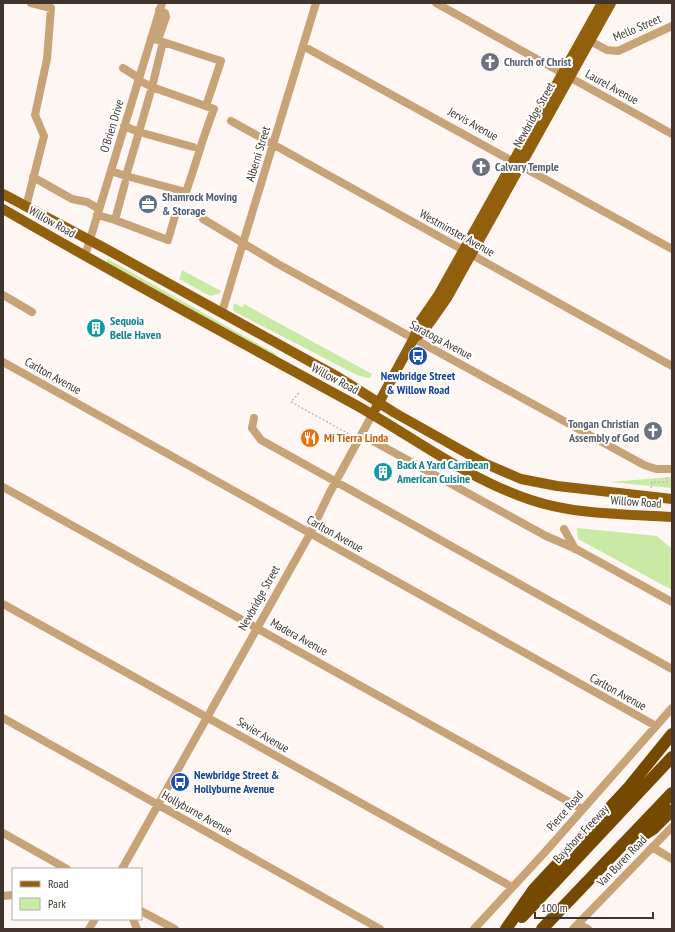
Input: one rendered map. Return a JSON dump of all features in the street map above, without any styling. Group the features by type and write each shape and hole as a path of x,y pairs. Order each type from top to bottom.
{"highway":[{"path":"506,929 534,890 629,787 672,734"},
{"name":"Bayshore Freeway","path":"511,929 672,757"},
{"path":"542,929 672,793"},
{"path":"615,853 653,829 672,810"}],"main road":[{"name":"Newbridge Street","path":"372,415 414,338 419,323 467,252 566,76 602,3"},
{"name":"Newbridge Street","path":"566,76 590,41 611,3"},
{"name":"Willow Road","path":"3,194 222,312 486,464 521,479 583,490 672,499"},
{"name":"Willow Road","path":"3,209 372,415 475,476 531,500 560,508 672,517"}],"street":[{"path":"26,207 44,136 35,115 47,59 51,8 30,3"},
{"name":"Alberni Street","path":"222,312 316,3"},
{"name":"Laurel Avenue","path":"436,3 672,134"},
{"name":"O'Brien Drive","path":"86,256 139,79 158,40 160,7"},
{"name":"Mello Street","path":"590,41 614,52 672,26"},
{"path":"115,220 152,87 158,40 221,60 206,106"},
{"name":"Jervis Avenue","path":"303,46 672,249"},
{"path":"111,172 125,180 186,192 202,140 214,109 152,87 123,68"},
{"name":"Westminster Avenue","path":"231,121 672,366"},
{"path":"124,126 139,132 193,147"},
{"path":"34,177 72,199 87,202 98,212 115,220 168,240 175,216"},
{"name":"Saratoga Avenue","path":"203,220 644,465 670,473"},
{"path":"3,295 32,312"},
{"name":"Carlton Avenue","path":"3,362 656,726"},
{"name":"Newbridge Street","path":"123,868 310,534 336,481 372,415"},
{"path":"254,418 252,428 261,440 672,669"},
{"path":"362,435 546,536 576,549 672,602"},
{"name":"Madera Avenue","path":"3,487 582,809"},
{"path":"564,529 576,549"},
{"name":"Sevier Avenue","path":"3,604 512,887"},
{"name":"Pierce Road","path":"474,929 672,708"},
{"name":"Hollyburne Avenue","path":"3,718 380,929"},
{"name":"Van Buren Road","path":"576,926 672,827"},
{"path":"3,833 64,868"},
{"path":"652,847 672,859"},
{"path":"142,912 175,929"},
{"path":"89,929 94,920"},
{"path":"132,920 137,929"},
{"path":"576,926 588,929"}],"path":[{"path":"299,393 291,402 349,434"},
{"path":"651,488 652,482 667,482 670,473"}],"green space":[{"path":"108,259 276,354 275,356 105,263"},
{"path":"182,270 221,291 219,294 210,296 179,279"},
{"path":"234,303 242,307 244,304 372,374 371,377 368,378 357,375 237,313 233,310"},
{"path":"672,477 672,488 610,482"},
{"path":"577,528 657,536 672,549 672,590 578,539"}],"place":[{"name":"Church of Christ","path":"490,62"},
{"name":"Calvary Temple","path":"481,167"},
{"name":"Shamrock Moving & Storage","path":"148,204"},
{"name":"Sequoia Belle Haven","path":"96,328"},
{"name":"Newbridge Street & Willow Road","path":"418,356"},
{"name":"Tongan Christian Assembly of God","path":"653,431"},
{"name":"Mi Tierra Linda","path":"310,438"},
{"name":"Back A Yard Carribean American Cuisine","path":"383,472"},
{"name":"Newbridge Street & Hollyburne Avenue","path":"180,782"}]}
